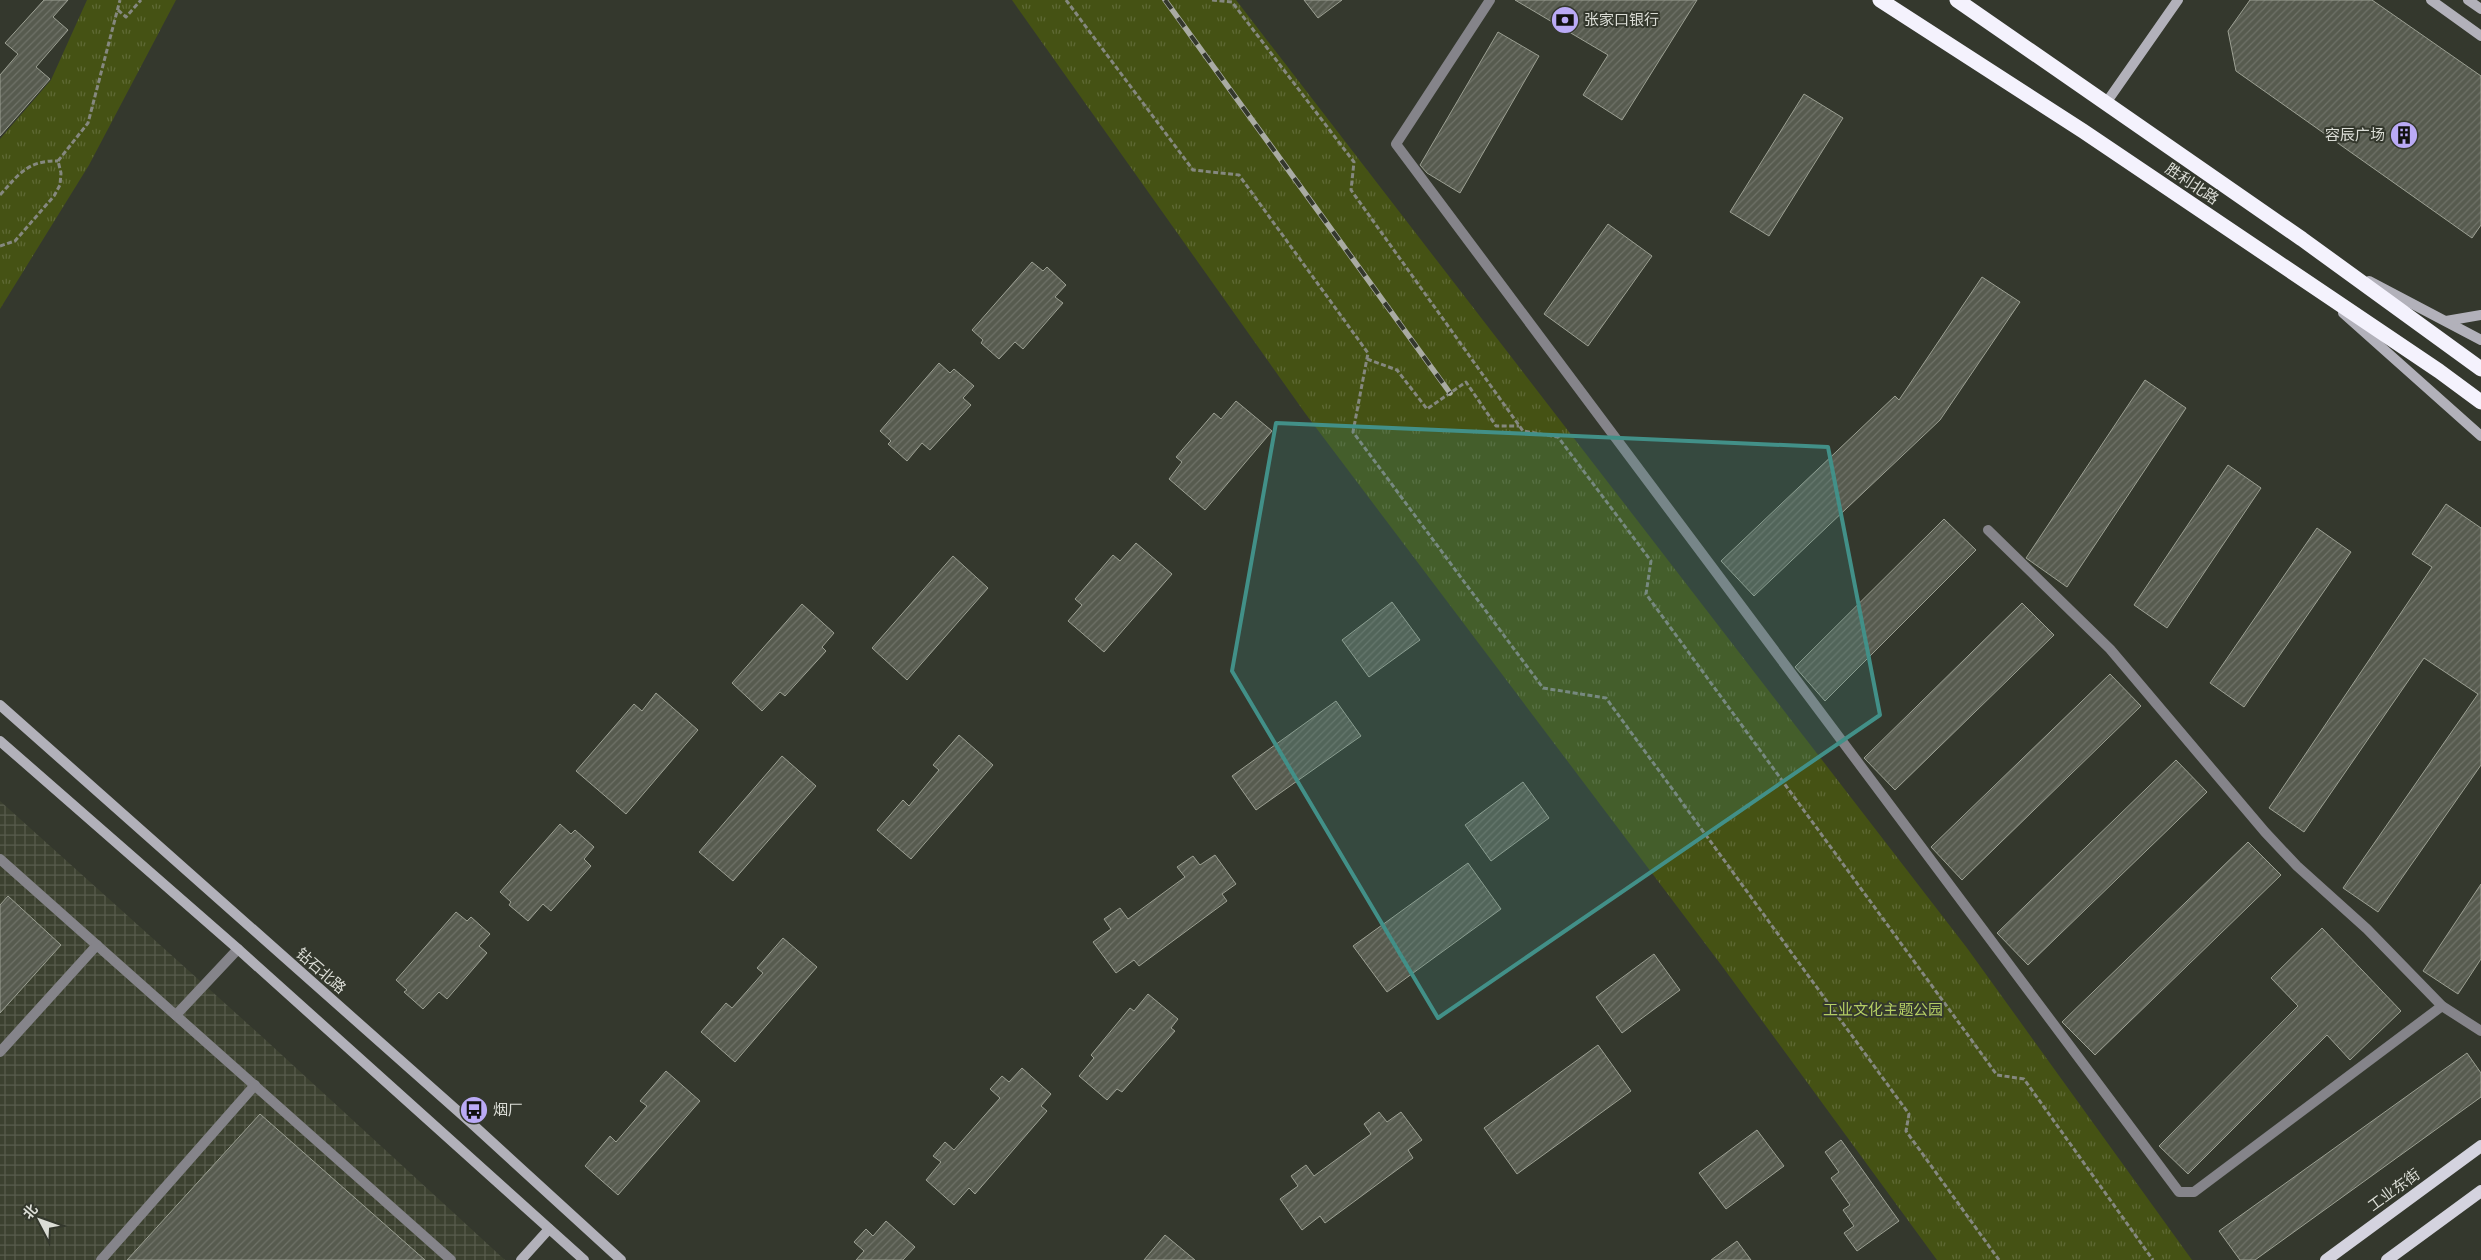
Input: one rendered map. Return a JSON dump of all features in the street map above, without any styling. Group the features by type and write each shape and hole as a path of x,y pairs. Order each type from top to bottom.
{"highway":[{"name":"胜利北路","path":"1880,0 2083,131 2439,371 2481,402"},
{"name":"胜利北路","path":"1957,0 2334,262 2481,369"}],"main road":[{"path":"2106,103 2178,0"},
{"path":"2431,0 2481,36"},
{"path":"2468,0 2481,9"},
{"path":"2334,262 2481,340"},
{"path":"2314,288 2481,436"},
{"path":"2446,321 2481,315"},
{"name":"钻石北路","path":"0,705 469,1121 621,1260"},
{"path":"0,741 238,949 584,1260"},
{"name":"工业东街","path":"2326,1260 2481,1146"},
{"path":"2387,1260 2481,1191"},
{"path":"521,1260 549,1229"}],"street":[{"path":"1490,0 1396,144 2178,1192 2194,1192 2442,1006"},
{"path":"1988,530 2110,649 2271,838 2298,866 2367,929 2442,1006 2481,1031"},
{"path":"0,859 452,1260"},
{"path":"0,1052 97,945"},
{"path":"176,1015 238,949"},
{"path":"101,1260 255,1086"}],"path":[{"path":"58,161 88,123 120,0"},
{"path":"118,10 126,17 141,0"},
{"path":"1066,0 1193,170 1238,175 1368,353 1353,432 1543,688 1606,698 1910,1114 1906,1130 1999,1260"},
{"path":"1212,0 1232,2 1354,162 1351,190 1519,426 1523,431 1558,437 1651,561 1646,594 1997,1075 2024,1079 2153,1260"},
{"path":"0,195 27,168 42,160 58,161"},
{"path":"0,246 15,241 54,196 60,185 61,173 58,161"},
{"path":"1367,359 1397,370 1427,409 1466,382 1496,426 1519,426"}],"highlighted area":[{"path":"1276,423 1828,447 1880,715 1438,1018 1232,671"}],"shaded area":[{"path":"0,801 258,1033 505,1260 0,1260"}],"green space":[{"path":"87,0 176,0 89,165 0,309 0,139 51,80"},
{"name":"工业文化主题公园","path":"1012,0 1236,0 1967,948 2192,1260 1937,1260 1722,966 1305,413"}],"building":[{"path":"44,0 68,0 53,17 68,30 36,67 50,79 0,136 0,75 18,54 5,43"},
{"path":"1304,0 1342,0 1318,18"},
{"path":"1515,0 1697,0 1622,120 1583,95 1608,55"},
{"name":"容辰广场","path":"2250,0 2372,0 2481,76 2481,225 2472,238 2236,71 2228,31"},
{"path":"1498,32 1539,56 1460,193 1427,173 1420,165"},
{"path":"1804,94 1843,118 1769,236 1730,212"},
{"path":"1608,224 1652,256 1588,346 1544,314"},
{"path":"1032,262 1043,271 1047,267 1066,285 1055,297 1063,303 1023,349 1015,342 999,359 981,343 983,340 972,330"},
{"path":"1982,277 2020,302 1940,420 1754,596 1721,561 1895,396 1899,400"},
{"path":"939,363 950,373 954,369 974,386 963,398 971,405 930,450 922,443 907,461 888,444 891,441 880,431"},
{"path":"2145,380 2186,408 2067,587 2026,558"},
{"path":"1236,401 1272,431 1205,510 1169,479 1182,462 1176,457 1214,413 1221,419"},
{"path":"2228,465 2261,488 2167,628 2134,605"},
{"path":"2446,504 2481,528 2481,765 2378,912 2343,888 2478,694 2424,658 2304,832 2269,808 2432,567 2412,554"},
{"path":"1944,519 1976,550 1825,701 1795,667"},
{"path":"2317,528 2351,552 2244,707 2210,683"},
{"path":"1136,543 1172,574 1104,652 1068,621 1082,605 1075,599 1113,555 1120,561"},
{"path":"953,556 988,588 907,680 872,648"},
{"path":"1392,602 1420,640 1369,677 1342,640"},
{"path":"2022,603 2054,635 1895,790 1864,758"},
{"path":"802,604 834,633 822,647 826,651 785,696 780,692 762,711 732,683"},
{"path":"2110,674 2141,706 1962,880 1931,847"},
{"path":"656,693 698,730 626,814 576,771 634,704 642,711"},
{"path":"1336,701 1361,736 1256,810 1232,776"},
{"path":"959,735 993,765 911,859 877,830 903,800 909,806 939,770 933,765"},
{"path":"782,756 816,786 733,881 699,852"},
{"path":"2176,760 2207,792 2028,965 1997,933"},
{"path":"1523,782 1549,818 1491,861 1465,825"},
{"path":"560,824 571,834 575,830 594,847 584,859 591,866 551,911 543,904 528,921 509,905 511,902 500,892"},
{"path":"2248,842 2281,875 2095,1055 2062,1022"},
{"path":"1215,855 1236,884 1222,894 1227,901 1139,966 1134,960 1116,973 1093,942 1111,929 1104,919 1120,908 1128,919 1185,877 1177,867 1193,856 1200,865"},
{"path":"1468,863 1501,909 1387,992 1353,946"},
{"path":"2481,884 2481,959 2458,994 2423,971"},
{"path":"8,896 61,945 0,1013 0,905"},
{"path":"456,912 467,921 471,917 490,934 479,946 487,953 447,999 439,992 423,1009 404,992 407,990 396,980"},
{"path":"2322,928 2401,1011 2350,1060 2327,1035 2188,1174 2159,1146 2298,1006 2271,978"},
{"path":"783,938 817,967 735,1062 701,1032 726,1003 732,1008 763,973 757,968"},
{"path":"1654,954 1680,990 1622,1033 1596,997"},
{"path":"1148,994 1178,1019 1171,1028 1175,1031 1122,1092 1117,1089 1107,1100 1079,1076 1094,1058 1091,1055 1130,1008 1134,1011"},
{"path":"1598,1045 1631,1091 1517,1174 1484,1128"},
{"path":"2467,1053 2481,1073 2481,1097 2255,1260 2240,1260 2219,1231"},
{"path":"1022,1068 1051,1094 1041,1106 1047,1111 975,1194 969,1188 954,1205 926,1180 941,1162 933,1156 945,1142 954,1150 1000,1098 990,1089 1002,1076 1009,1082"},
{"path":"666,1071 700,1101 618,1195 585,1166 610,1136 616,1142 647,1106 640,1101"},
{"path":"1379,1112 1387,1122 1401,1112 1422,1140 1408,1150 1413,1158 1325,1223 1320,1216 1302,1230 1280,1199 1298,1186 1291,1176 1306,1165 1314,1176 1371,1134 1364,1124"},
{"path":"260,1114 425,1260 127,1260"},
{"path":"1757,1130 1784,1166 1726,1209 1699,1173"},
{"path":"1841,1140 1899,1221 1857,1251 1844,1233 1854,1226 1843,1210 1850,1205 1831,1178 1839,1172 1825,1152"},
{"path":"886,1221 915,1247 903,1260 856,1260 864,1251 854,1242 866,1229 873,1236"},
{"path":"1165,1235 1195,1260 1144,1260"},
{"path":"1737,1241 1751,1260 1711,1260"}],"railway":[{"path":"1165,0 1450,393"}],"place":[{"name":"张家口银行","path":"1565,20"},
{"name":"容辰广场","path":"2404,135"},
{"name":"烟厂","path":"474,1110"}]}
